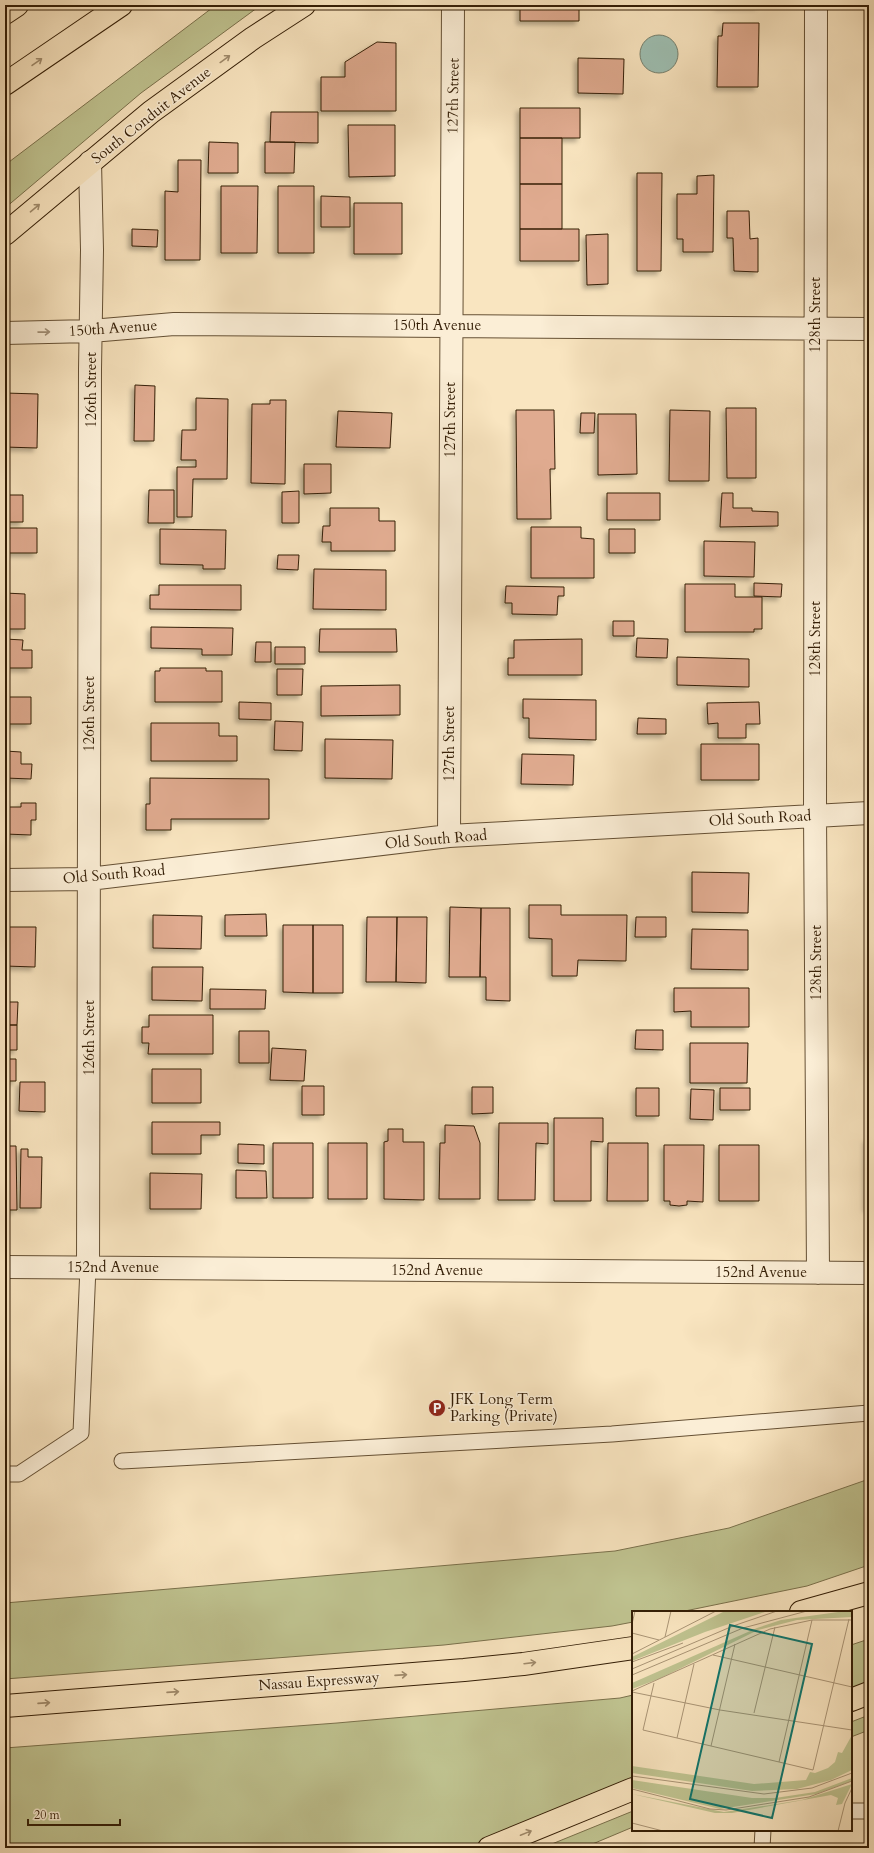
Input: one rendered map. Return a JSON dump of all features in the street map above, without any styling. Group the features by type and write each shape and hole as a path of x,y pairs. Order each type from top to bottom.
{"main road":[{"path":"5,13 17,5"},
{"path":"5,84 121,5"},
{"name":"South Conduit Avenue","path":"5,234 151,112 253,38 304,5"},
{"path":"805,1611 869,1593"},
{"name":"Nassau Expressway","path":"5,1706 464,1670 523,1664 632,1648"},
{"path":"852,1700 869,1693"},
{"path":"490,1848 632,1789"}],"street":[{"name":"127th Street","path":"449,836 454,5"},
{"name":"128th Street","path":"816,5 815,814 818,1273"},
{"name":"126th Street","path":"88,1267 92,250 90,162"},
{"name":"150th Avenue","path":"5,333 91,331 174,324 869,329"},
{"name":"Old South Road","path":"5,880 89,879 449,836 869,812"},
{"name":"152nd Avenue","path":"5,1267 869,1273"}],"lane":[{"path":"5,1474 19,1474 81,1433 88,1267"},
{"path":"122,1461 612,1434 869,1413"},
{"path":"852,1810 869,1811"},
{"path":"762,1848 763,1831"}],"green space":[{"path":"216,5 261,5 141,93 5,208 5,165"},
{"path":"869,1479 869,1565 807,1586 685,1611 632,1611 632,1622 612,1626 444,1645 5,1679 5,1603 615,1551 729,1528"},
{"path":"869,1639 869,1684 852,1691 852,1645"},
{"path":"632,1695 632,1780 467,1848 5,1848 5,1748 337,1723 620,1698"},
{"path":"869,1715 869,1730 852,1737 852,1722"},
{"path":"632,1811 632,1827 583,1848 542,1848"}],"shaded area":[{"path":"655,35 663,35 670,38 675,43 678,54 675,65 670,70 663,73 655,73 648,70 643,65 640,58 640,50 643,43 648,38"}],"building":[{"path":"520,5 579,5 579,21 520,21"},
{"path":"759,5 759,6 718,6"},
{"path":"723,23 759,23 758,87 717,87 718,36 722,36"},
{"path":"377,42 396,43 396,111 321,111 321,77 345,77 345,62"},
{"path":"578,58 624,59 623,94 578,93"},
{"path":"520,108 580,108 580,138 520,138"},
{"path":"271,112 318,112 318,143 270,142"},
{"path":"348,125 395,125 395,176 349,177"},
{"path":"520,138 562,138 562,184 520,184"},
{"path":"209,142 238,143 238,173 208,173"},
{"path":"265,142 295,142 294,173 265,173"},
{"path":"178,160 201,160 200,260 165,260 165,191 178,192"},
{"path":"637,173 662,173 661,271 637,271"},
{"path":"714,175 713,252 683,252 683,239 677,239 677,194 697,194 697,176"},
{"path":"520,184 562,184 562,229 520,229"},
{"path":"221,186 258,186 257,253 221,253"},
{"path":"278,186 314,186 314,253 278,253"},
{"path":"321,196 350,197 350,227 321,227"},
{"path":"354,203 402,203 402,254 354,254"},
{"path":"727,211 749,211 750,239 758,238 758,272 734,271 733,238 727,238"},
{"path":"132,229 158,230 157,247 132,246"},
{"path":"520,229 579,229 579,261 520,261"},
{"path":"608,234 608,284 587,285 586,235"},
{"path":"135,385 155,386 154,441 134,441"},
{"path":"5,393 38,394 37,448 5,447"},
{"path":"196,398 228,399 227,479 193,479 192,517 177,517 177,467 196,467 196,460 181,460 182,430 196,430"},
{"path":"270,400 286,400 285,484 251,483 252,404 270,404"},
{"path":"726,408 756,408 756,478 727,478"},
{"path":"516,410 554,410 555,469 550,469 551,519 517,519"},
{"path":"670,410 710,411 709,481 669,481"},
{"path":"338,411 392,413 390,448 336,447"},
{"path":"581,413 595,413 594,433 580,433"},
{"path":"598,414 636,414 637,474 598,475"},
{"path":"304,464 331,464 331,493 304,494"},
{"path":"149,490 174,490 174,523 148,523"},
{"path":"299,491 299,523 282,523 282,492"},
{"path":"607,493 660,493 660,520 607,520"},
{"path":"722,493 733,493 733,508 752,508 752,511 778,512 778,526 720,527"},
{"path":"5,495 23,495 23,522 5,522"},
{"path":"330,508 379,508 379,521 395,521 395,551 331,551 331,542 322,542 323,526 330,526"},
{"path":"531,527 581,527 581,538 594,539 594,578 531,578"},
{"path":"5,528 37,528 37,553 5,553"},
{"path":"160,529 226,530 225,569 203,569 203,565 160,564"},
{"path":"609,529 635,529 635,553 609,553"},
{"path":"704,541 755,542 754,577 704,576"},
{"path":"278,555 299,555 298,570 277,569"},
{"path":"314,569 386,570 386,610 313,609"},
{"path":"754,583 782,584 781,597 754,596"},
{"path":"685,584 735,584 735,597 762,597 762,629 754,629 754,632 685,632"},
{"path":"159,585 241,585 241,610 150,609 150,595 159,595"},
{"path":"506,586 564,587 564,596 558,596 557,615 512,614 512,603 505,603"},
{"path":"5,593 25,594 25,629 5,629"},
{"path":"613,621 634,621 634,636 613,636"},
{"path":"151,627 233,628 232,655 202,655 202,649 151,648"},
{"path":"320,629 396,629 397,652 319,652"},
{"path":"637,638 668,639 667,658 636,657"},
{"path":"5,639 23,640 22,650 32,650 32,668 5,668"},
{"path":"582,639 582,675 508,675 508,658 514,658 514,640"},
{"path":"256,642 271,642 271,662 255,662"},
{"path":"275,647 305,647 305,664 275,664"},
{"path":"677,657 749,659 749,687 677,685"},
{"path":"160,668 206,668 206,671 222,671 222,702 155,702 155,671 160,671"},
{"path":"277,669 303,669 302,695 277,695"},
{"path":"400,685 400,715 321,716 321,686"},
{"path":"5,697 31,697 31,724 5,724"},
{"path":"523,699 596,700 596,740 529,738 529,718 523,718"},
{"path":"239,702 271,703 271,720 239,719"},
{"path":"759,702 760,724 746,724 746,738 718,738 718,723 708,724 707,703"},
{"path":"638,718 666,719 666,734 637,734"},
{"path":"275,721 303,722 302,751 274,750"},
{"path":"151,723 219,723 219,736 237,736 237,761 151,761"},
{"path":"325,739 393,740 392,779 325,778"},
{"path":"701,744 759,744 759,780 701,780"},
{"path":"5,751 21,752 21,764 32,764 31,779 5,778"},
{"path":"522,754 574,755 573,785 521,784"},
{"path":"150,778 269,779 269,819 171,819 171,830 146,830 146,804 150,804"},
{"path":"21,803 36,803 36,820 31,820 31,835 5,834 5,807 21,807"},
{"path":"692,872 749,873 748,913 692,912"},
{"path":"529,905 561,905 561,915 627,915 626,961 578,960 577,976 552,976 552,939 529,938"},
{"path":"450,907 481,908 480,977 449,977"},
{"path":"481,908 510,908 510,1001 486,1000 486,977 480,977"},
{"path":"266,914 267,936 225,936 225,915"},
{"path":"153,915 202,916 201,949 153,948"},
{"path":"367,917 397,917 396,982 366,982"},
{"path":"397,917 427,917 426,983 396,982"},
{"path":"636,917 666,917 666,937 635,937"},
{"path":"283,925 313,925 313,993 283,992"},
{"path":"313,925 343,925 343,993 313,993"},
{"path":"5,927 36,927 35,967 5,966"},
{"path":"692,929 748,930 748,970 691,969"},
{"path":"152,967 203,967 202,1001 152,1000"},
{"path":"674,988 749,988 749,1027 691,1027 691,1011 674,1012"},
{"path":"210,989 266,990 265,1009 210,1009"},
{"path":"5,1002 18,1002 17,1025 5,1025"},
{"path":"149,1015 213,1015 213,1054 148,1054 149,1043 142,1043 142,1027 149,1027"},
{"path":"5,1025 17,1025 17,1050 5,1050"},
{"path":"636,1030 663,1030 663,1050 635,1049"},
{"path":"239,1031 269,1031 269,1063 239,1063"},
{"path":"690,1043 748,1043 747,1083 690,1083"},
{"path":"272,1048 306,1050 304,1081 270,1080"},
{"path":"5,1059 16,1059 16,1081 5,1081"},
{"path":"152,1069 201,1069 201,1103 152,1103"},
{"path":"20,1082 45,1082 45,1112 19,1111"},
{"path":"302,1086 324,1086 324,1115 302,1115"},
{"path":"472,1087 493,1087 493,1113 472,1114"},
{"path":"636,1088 659,1088 659,1116 636,1116"},
{"path":"720,1088 750,1088 750,1110 720,1110"},
{"path":"691,1089 714,1090 713,1120 690,1119"},
{"path":"554,1118 603,1118 603,1142 591,1141 591,1201 554,1201"},
{"path":"152,1122 220,1122 220,1135 201,1135 201,1154 152,1154"},
{"path":"499,1123 548,1123 548,1144 536,1143 535,1200 498,1200"},
{"path":"445,1125 474,1126 480,1143 480,1199 439,1199 440,1143 445,1143"},
{"path":"388,1129 403,1129 403,1142 424,1142 424,1200 384,1199 384,1142 388,1141"},
{"path":"867,1139 869,1139 869,1208 867,1208"},
{"path":"273,1143 313,1143 313,1198 273,1198"},
{"path":"328,1143 367,1143 367,1199 328,1199"},
{"path":"608,1143 648,1143 648,1201 607,1201"},
{"path":"238,1144 264,1145 264,1164 238,1163"},
{"path":"664,1145 704,1145 703,1202 687,1201 687,1205 679,1206 670,1205 670,1201 664,1201"},
{"path":"719,1145 759,1145 759,1201 719,1201"},
{"path":"5,1146 16,1146 17,1210 5,1210"},
{"path":"21,1149 28,1149 28,1157 42,1157 41,1208 20,1208"},
{"path":"236,1170 266,1171 267,1198 236,1198"},
{"path":"150,1173 202,1174 201,1209 150,1209"}],"place":[{"name":"JFK Long Term Parking (Private)","path":"437,1408"}]}
